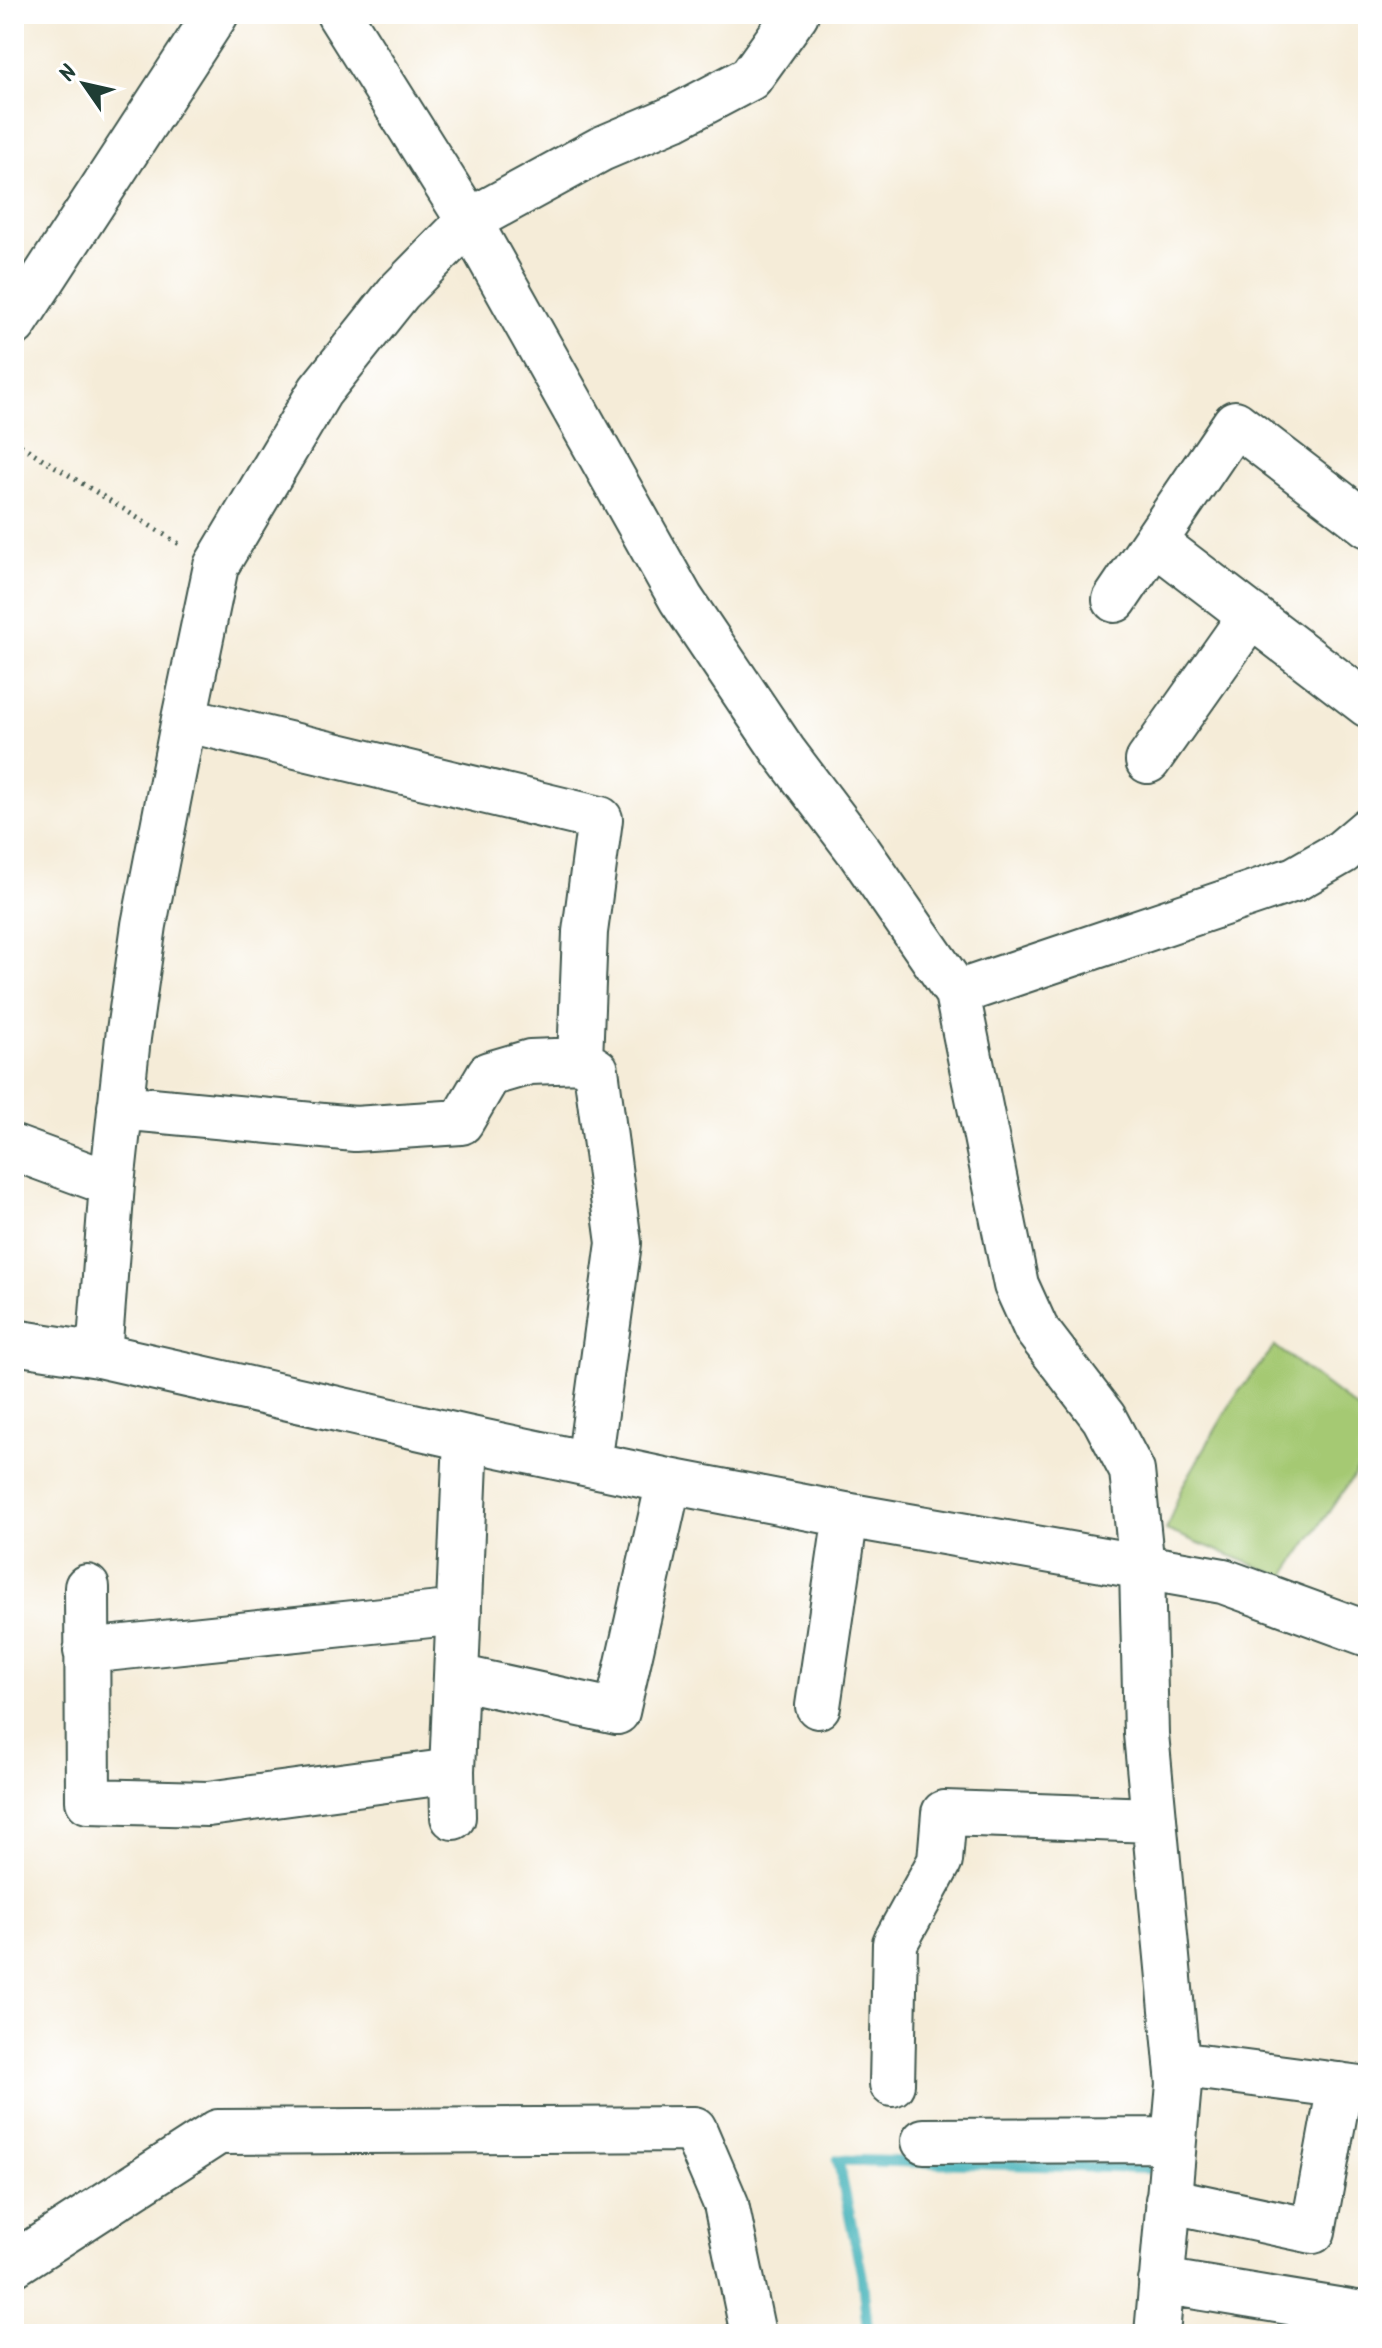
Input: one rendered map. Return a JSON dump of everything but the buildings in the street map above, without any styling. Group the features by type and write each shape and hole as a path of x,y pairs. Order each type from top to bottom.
{"street":[{"path":"14,324 216,14"},
{"path":"339,14 469,221 681,599 784,752 858,850 957,993 1016,1285 1036,1329 1104,1418 1132,1471 1142,1568 1146,1734 1179,2084 1157,2334"},
{"path":"99,1355 120,1107 144,925 216,566 320,391 399,292 469,221 601,149 674,118 750,78 796,14"},
{"path":"1115,600 1235,423 1368,525"},
{"path":"1155,542 1368,705"},
{"path":"1148,761 1251,615"},
{"path":"184,719 600,819 585,932 580,1060"},
{"path":"957,993 1295,879 1342,852 1368,830"},
{"path":"120,1107 355,1129 461,1122 489,1074 530,1062 580,1060 596,1070 619,1243 589,1464"},
{"path":"14,1148 112,1184"},
{"path":"14,1342 99,1355 669,1481 1223,1581 1368,1634"},
{"path":"453,1817 452,1771 466,1438"},
{"path":"457,1677 617,1712 669,1481"},
{"path":"818,1706 846,1515"},
{"path":"87,1587 88,1801 208,1804 452,1771"},
{"path":"86,1651 459,1612"},
{"path":"892,2084 895,1943 940,1861 944,1813 1154,1820"},
{"path":"1168,2200 1313,2231 1354,2087 1177,2064"},
{"path":"14,2264 218,2132 694,2129 726,2204 753,2334"},
{"path":"924,2141 1174,2140"},
{"path":"1161,2281 1368,2315"}],"path":[{"path":"14,441 216,566"}],"green space":[{"path":"1275,1346 1368,1417 1368,1455 1284,1577 1166,1530 1182,1487 1234,1398"}],"waterway":[{"path":"868,2334 862,2275 838,2160 1162,2169"}]}
